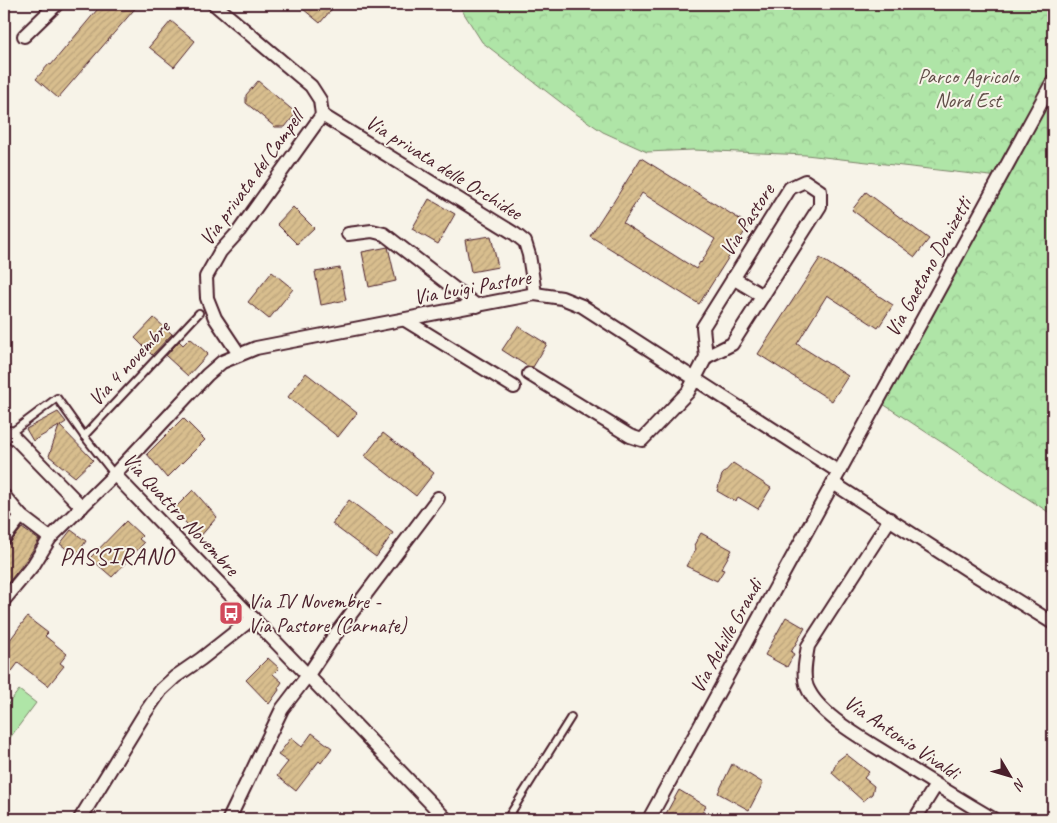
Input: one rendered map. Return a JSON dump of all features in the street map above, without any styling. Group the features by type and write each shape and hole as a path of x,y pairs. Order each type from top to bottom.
{"street":[{"path":"24,36 57,4"},
{"name":"Via privata del Campell","path":"214,4 311,86 320,100 322,115 240,231 220,252 206,277 207,298 215,318 239,354"},
{"name":"Via Gaetano Donizetti","path":"836,477 1053,82"},
{"name":"Via privata delle Orchidee","path":"322,115 526,242 535,294"},
{"name":"Via Pastore","path":"805,182 820,191 820,206 763,296 732,344 706,357 703,326 790,188 805,182"},
{"path":"348,234 372,231 384,234 477,306"},
{"name":"Via Pastore","path":"734,278 763,296"},
{"name":"Via Luigi Pastore","path":"4,600 34,564 50,538 114,474 207,375 222,362 256,348 535,294 562,298 582,306 695,379 836,477"},
{"path":"405,320 514,387"},
{"path":"529,374 630,436 642,440 688,392 706,357"},
{"path":"7,436 82,507"},
{"name":"Via Quattro Novembre","path":"114,474 446,819"},
{"path":"836,477 890,519 1053,623"},
{"name":"Via Achille Grandi","path":"648,819 836,477"},
{"path":"4,496 21,516 50,538"},
{"path":"229,819 282,708 438,498"},
{"path":"4,538 21,516"},
{"name":"Via Antonio Vivaldi","path":"890,519 808,646 805,663 806,686 816,702 840,724 993,819"},
{"path":"80,819 161,690 174,677 201,659 253,618"},
{"path":"915,819 936,785"}],"lane":[{"name":"Via 4 novembre","path":"84,436 199,312"},
{"name":"Via Quattro Novembre","path":"7,436 57,398 114,474"},
{"path":"507,819 571,717"}],"green space":[{"name":"Parco Agricolo Nord Est","path":"458,4 1053,4 1053,515 883,404 999,177 806,155 693,150 647,152 603,132 572,111 482,42"},
{"path":"19,690 36,703 9,739 4,734 4,709"}],"building":[{"path":"102,4 139,4 58,98 36,79 49,64 51,65"},
{"path":"297,4 336,4 320,23"},
{"path":"171,21 195,41 174,67 149,47"},
{"path":"258,81 296,113 285,127 275,127 246,103 246,95"},
{"path":"641,158 749,225 699,304 590,236","holes":["642,193 715,239 696,269 623,223"]},
{"path":"866,192 929,239 915,257 852,210"},
{"path":"429,199 455,214 438,244 412,229"},
{"path":"293,207 314,228 297,244 277,224"},
{"path":"491,236 498,267 471,272 465,240"},
{"path":"388,247 396,281 369,287 362,252"},
{"path":"820,258 893,305 878,328 827,295 797,344 848,376 832,401 758,354"},
{"path":"340,268 346,300 321,305 315,272"},
{"path":"272,272 293,289 269,319 248,302"},
{"path":"154,318 172,334 152,355 135,338"},
{"path":"518,326 547,344 533,367 527,366 502,350"},
{"path":"190,338 208,354 188,376 166,356 179,341 183,345"},
{"path":"306,373 357,413 338,437 288,397"},
{"path":"58,412 66,422 60,426 93,460 75,477 49,456 59,426 33,441 26,429"},
{"path":"183,418 205,440 167,478 147,454"},
{"path":"383,433 434,473 416,496 365,456"},
{"path":"733,463 771,488 758,509 738,497 736,502 717,491 722,475"},
{"path":"193,490 217,517 199,538 174,509"},
{"path":"349,500 393,533 376,557 332,524"},
{"path":"126,521 142,536 139,539 144,543 112,577 90,558"},
{"path":"22,528 39,540 4,588 4,546 10,543"},
{"path":"71,530 86,541 76,556 60,544"},
{"path":"701,533 732,550 721,569 724,570 717,581 686,566 696,549 694,545"},
{"path":"27,617 48,633 45,636 67,654 60,663 64,666 48,686 18,663 4,682 4,648"},
{"path":"786,617 805,628 791,652 794,654 787,667 765,655"},
{"path":"268,658 279,668 273,674 282,682 269,704 246,680"},
{"path":"312,733 332,748 321,763 319,761 296,791 277,776 288,762 278,755 291,738 302,747"},
{"path":"846,754 869,772 864,778 874,786 872,794 863,801 832,773 837,761"},
{"path":"732,764 763,783 749,810 718,793"},
{"path":"679,790 706,806 699,819 663,819"}],"place":[{"name":"Via IV Novembre - Via Pastore (Carnate)","path":"231,613"}],"district":[{"name":"PASSIRANO","path":"117,556"}]}
